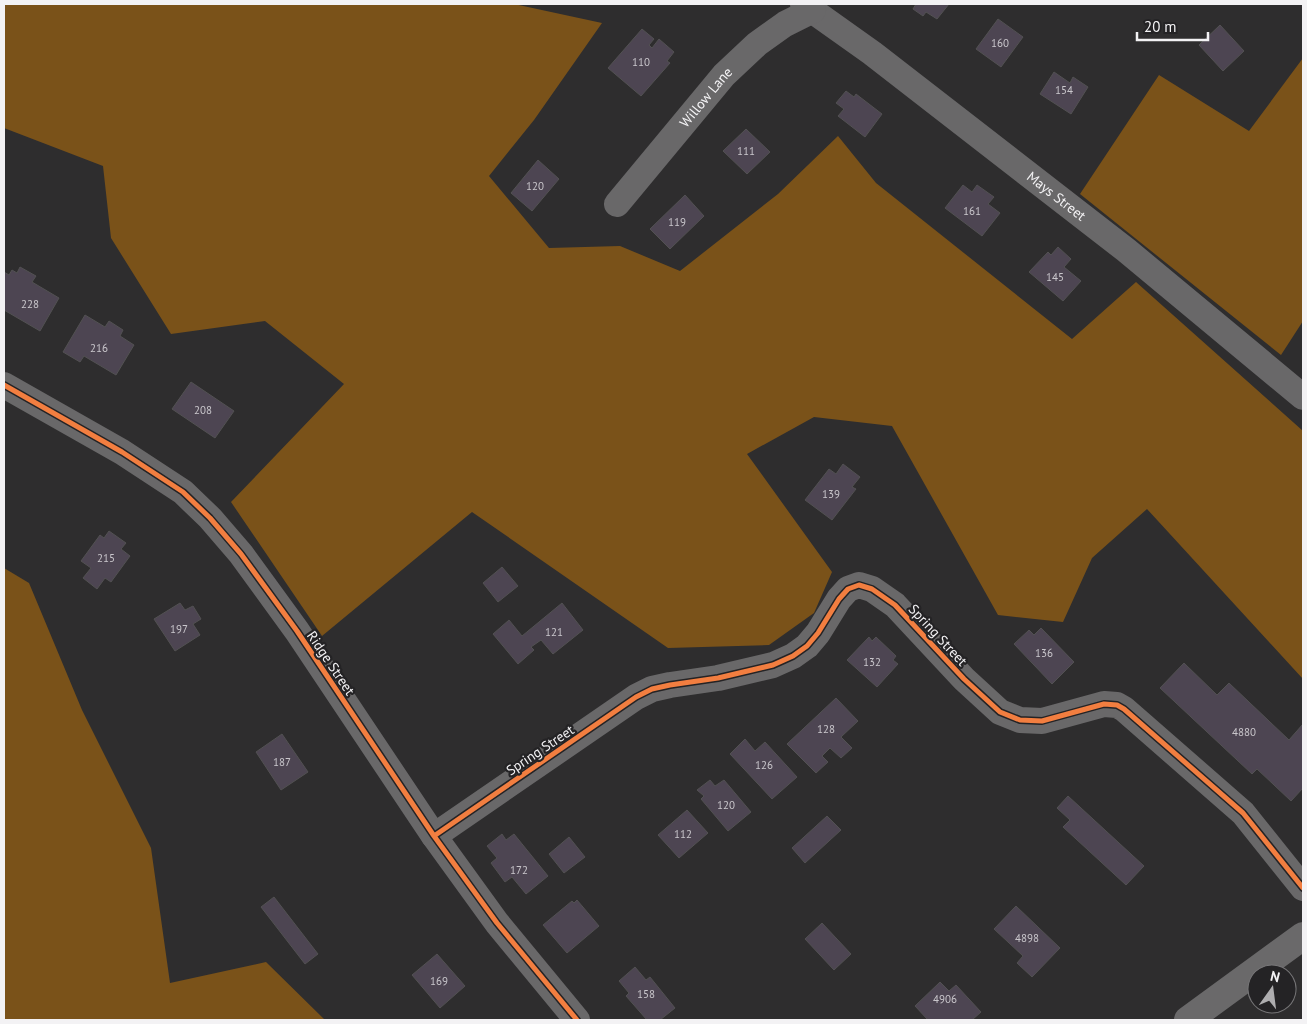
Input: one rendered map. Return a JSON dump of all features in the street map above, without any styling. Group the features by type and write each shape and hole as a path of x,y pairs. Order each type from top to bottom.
{"main road":[{"path":"1188,1020 1303,936"}],"street":[{"name":"Willow Lane","path":"617,204 724,75 764,39 808,7"},
{"name":"Mays Street","path":"808,7 872,53 1126,250 1303,397"},
{"name":"Ridge Street","path":"4,385 122,452 183,492 210,518 241,554 297,631 434,836 497,924 577,1020"},
{"name":"Spring Street","path":"434,836 636,697 652,689 736,674 773,665 793,656 807,646 818,633 848,589 859,585 872,588 895,605 964,679 1000,712 1020,720 1042,721 1104,704 1117,705 1124,709 1243,812 1303,888"}],"shaded area":[{"path":"4,4 514,4 602,23 534,120 489,176 549,248 620,246 680,271 778,194 838,136 876,183 1072,339 1136,282 1303,431 1303,679 1147,509 1092,558 1063,622 998,615 892,426 814,417 747,454 832,572 814,613 769,645 668,648 472,512 322,636 231,502 344,384 265,321 171,334 111,238 103,166 4,128"},
{"path":"1303,58 1303,321 1281,355 1080,194 1159,75 1249,131"},
{"path":"4,568 29,583 82,710 151,848 170,983 266,962 325,1020 4,1020"}],"building":[{"path":"916,4 949,4 937,19 926,12 923,16 913,9"},
{"path":"998,19 1023,37 1001,67 976,49"},
{"path":"1220,25 1244,51 1223,71 1199,45"},
{"path":"642,29 654,39 649,45 652,48 659,39 674,52 667,61 670,63 641,96 608,68"},
{"path":"1054,72 1070,83 1073,77 1088,87 1071,114 1040,94"},
{"path":"846,91 854,97 856,94 882,114 865,137 838,116 844,109 836,103"},
{"path":"746,129 770,152 747,174 723,151"},
{"path":"538,160 559,179 532,211 511,193"},
{"path":"963,185 972,192 977,185 994,197 988,204 1000,213 982,236 945,208"},
{"path":"685,195 704,216 670,249 650,229"},
{"path":"1058,247 1071,259 1064,267 1081,281 1063,301 1029,272 1048,252 1051,255"},
{"path":"20,267 36,276 32,282 59,298 40,331 4,310 4,272 9,275 12,270 17,273"},
{"path":"85,315 105,327 109,321 123,330 120,336 134,345 116,375 84,356 80,362 63,352"},
{"path":"191,382 234,411 215,438 172,409"},
{"path":"843,464 860,477 852,487 856,489 832,520 805,500 829,469 836,474"},
{"path":"109,531 126,543 121,549 130,556 111,582 105,578 97,589 83,578 91,568 81,561 100,535 104,538"},
{"path":"502,567 518,586 498,602 483,583"},
{"path":"180,603 185,610 193,606 201,619 193,624 200,635 175,651 154,619"},
{"path":"562,603 583,630 553,654 541,640 531,647 534,650 518,664 493,634 509,620 522,636"},
{"path":"1041,628 1074,662 1052,684 1014,644 1029,630 1034,635"},
{"path":"869,637 872,641 876,637 896,656 893,660 898,664 877,687 847,660"},
{"path":"1184,663 1217,695 1229,683 1289,740 1303,724 1303,788 1291,801 1257,769 1252,774 1160,688"},
{"path":"836,698 858,721 841,737 852,748 841,758 830,748 822,756 828,762 816,773 787,744"},
{"path":"282,734 308,772 281,790 256,752"},
{"path":"745,739 755,751 765,742 797,777 772,799 730,754"},
{"path":"710,780 715,786 724,780 751,812 728,831 701,799 704,796 697,790"},
{"path":"1068,796 1144,866 1126,885 1063,827 1070,820 1057,808"},
{"path":"687,810 708,833 679,858 658,835"},
{"path":"827,816 841,830 805,863 792,848"},
{"path":"502,834 506,840 514,834 548,876 526,894 512,877 505,882 491,863 497,858 487,846"},
{"path":"569,837 585,857 564,873 549,854"},
{"path":"274,897 318,954 305,964 261,907"},
{"path":"577,900 599,926 567,953 543,925 572,901 574,903"},
{"path":"1016,906 1060,948 1032,977 1017,963 1023,956 994,929"},
{"path":"822,923 851,954 834,970 805,939"},
{"path":"437,954 465,986 440,1008 412,975"},
{"path":"635,967 646,980 650,977 675,1008 660,1020 647,1020 626,996 629,993 619,981"},
{"path":"940,982 949,991 956,985 981,1012 972,1020 928,1020 915,1006"}],"cycle path":[{"path":"4,385 122,452 183,492 210,518 241,554 297,631 434,836 497,923 577,1020"},
{"path":"434,836 636,697 652,689 718,678 773,665 793,656 807,646 818,633 839,599 848,589 859,585 872,589 895,605 964,679 1000,712 1020,720 1042,721 1104,704 1117,705 1124,709 1243,813 1303,888"}]}
